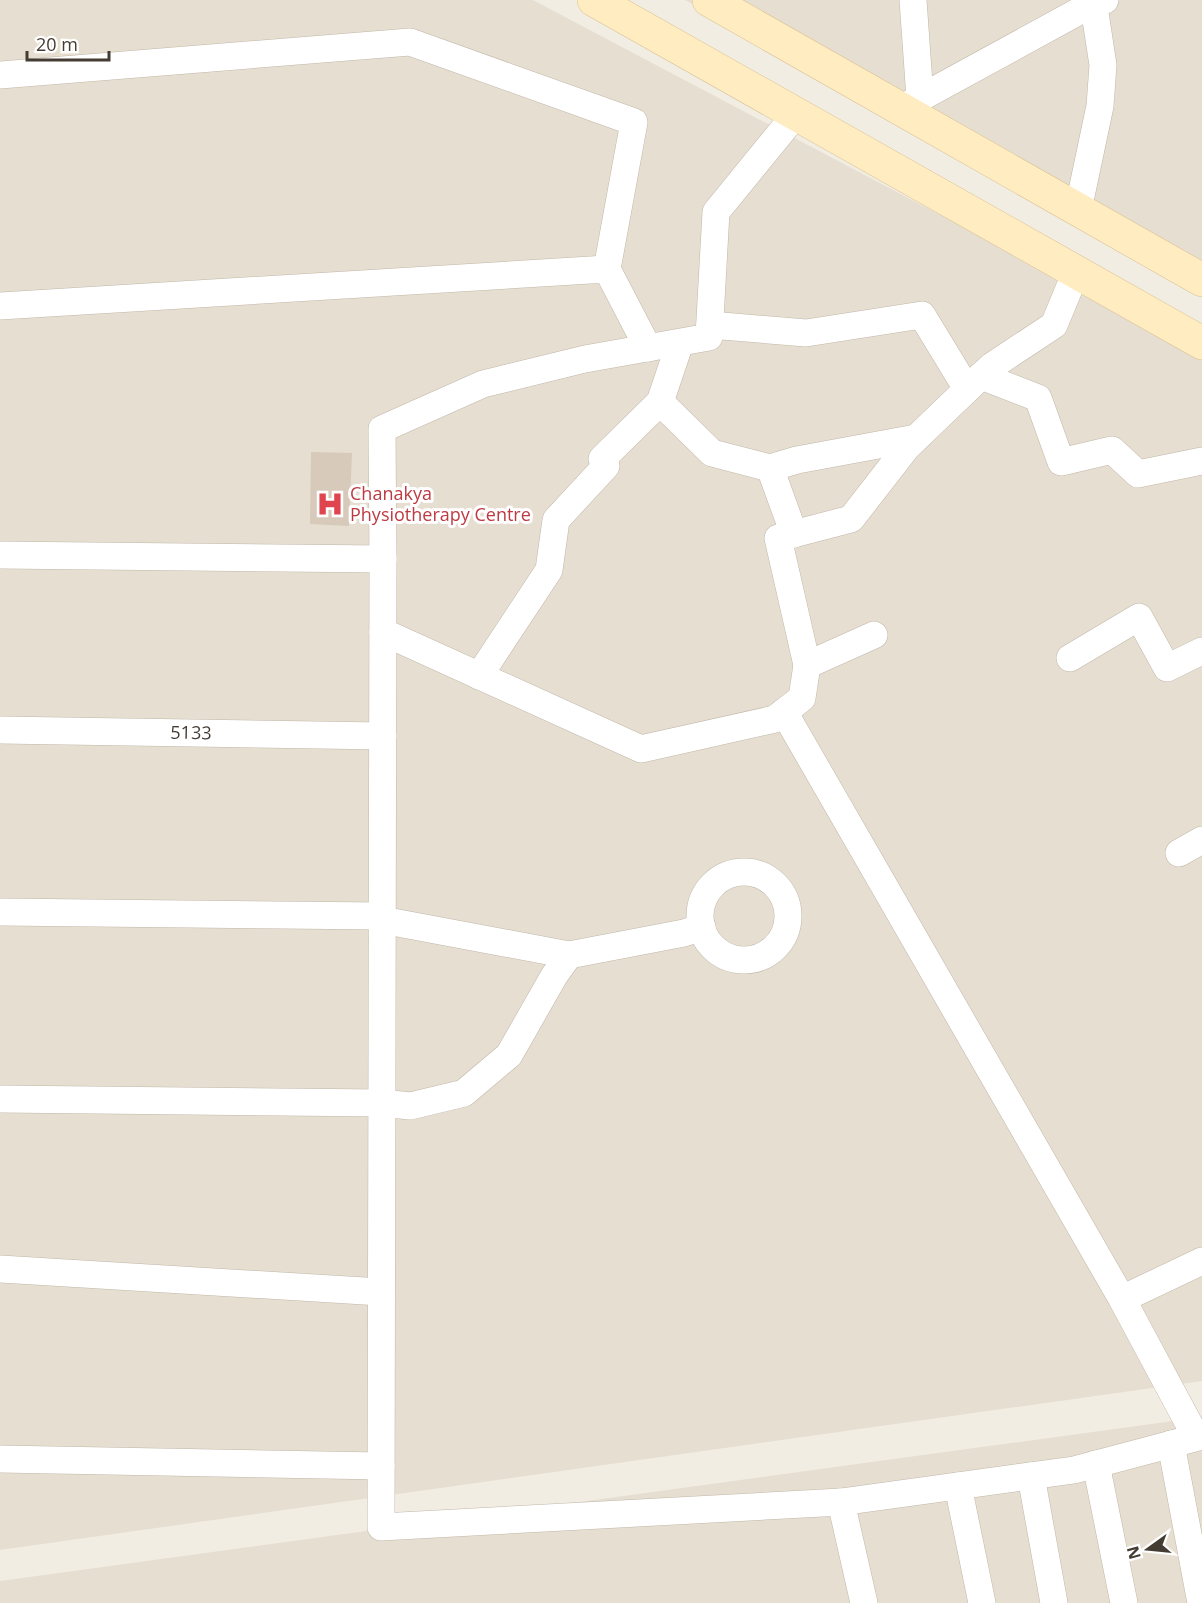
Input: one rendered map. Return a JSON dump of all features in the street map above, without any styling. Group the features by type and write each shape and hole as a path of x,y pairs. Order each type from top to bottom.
{"main road":[{"path":"594,0 1202,343"},
{"path":"709,0 910,103 1078,210 1202,280"}],"street":[{"path":"910,103 913,0"},
{"path":"910,103 1097,1 1103,65 1100,106 1078,210"},
{"path":"0,75 410,42 634,122 607,269 648,348"},
{"path":"784,712 1199,1436 1074,1470 841,1502 381,1527 382,429 483,384 585,359 709,338 716,212 796,114"},
{"path":"0,306 607,269"},
{"path":"383,632 641,749 775,719 802,698 807,665 778,538 850,519 907,447 974,382 992,366 1054,325 1076,272"},
{"path":"710,325 806,333 922,315 974,382 1038,398 1061,462 1112,450 1138,474 1202,461"},
{"path":"479,676 549,570 556,520 606,466 602,459 660,402 680,343"},
{"path":"660,402 712,453 770,468 797,460 916,438"},
{"path":"770,468 794,534"},
{"path":"0,555 383,559"},
{"path":"1070,658 1139,617 1167,668 1202,651"},
{"path":"807,665 874,635"},
{"name":"5133","path":"0,730 383,736"},
{"path":"0,912 382,918 569,955 684,933 702,927"},
{"path":"0,1099 382,1103 410,1106 464,1093 509,1055 554,976 569,955"},
{"path":"1122,1299 1202,1262"},
{"path":"0,1269 381,1292"},
{"path":"1170,1444 1201,1603"},
{"path":"0,1459 381,1466"},
{"path":"1096,1464 1124,1603"},
{"path":"1031,1476 1053,1603"},
{"path":"958,1486 982,1603"},
{"path":"841,1502 864,1603"}],"shaded area":[{"path":"0,0 533,0 1202,353 1202,1381 0,1550"},
{"path":"685,0 1202,0 1202,269"},
{"path":"1202,1417 1202,1603 0,1603 0,1581"}],"building":[{"path":"311,452 352,453 349,526 310,524"}],"place":[{"name":"Chanakya Physiotherapy Centre","path":"330,504"}]}
